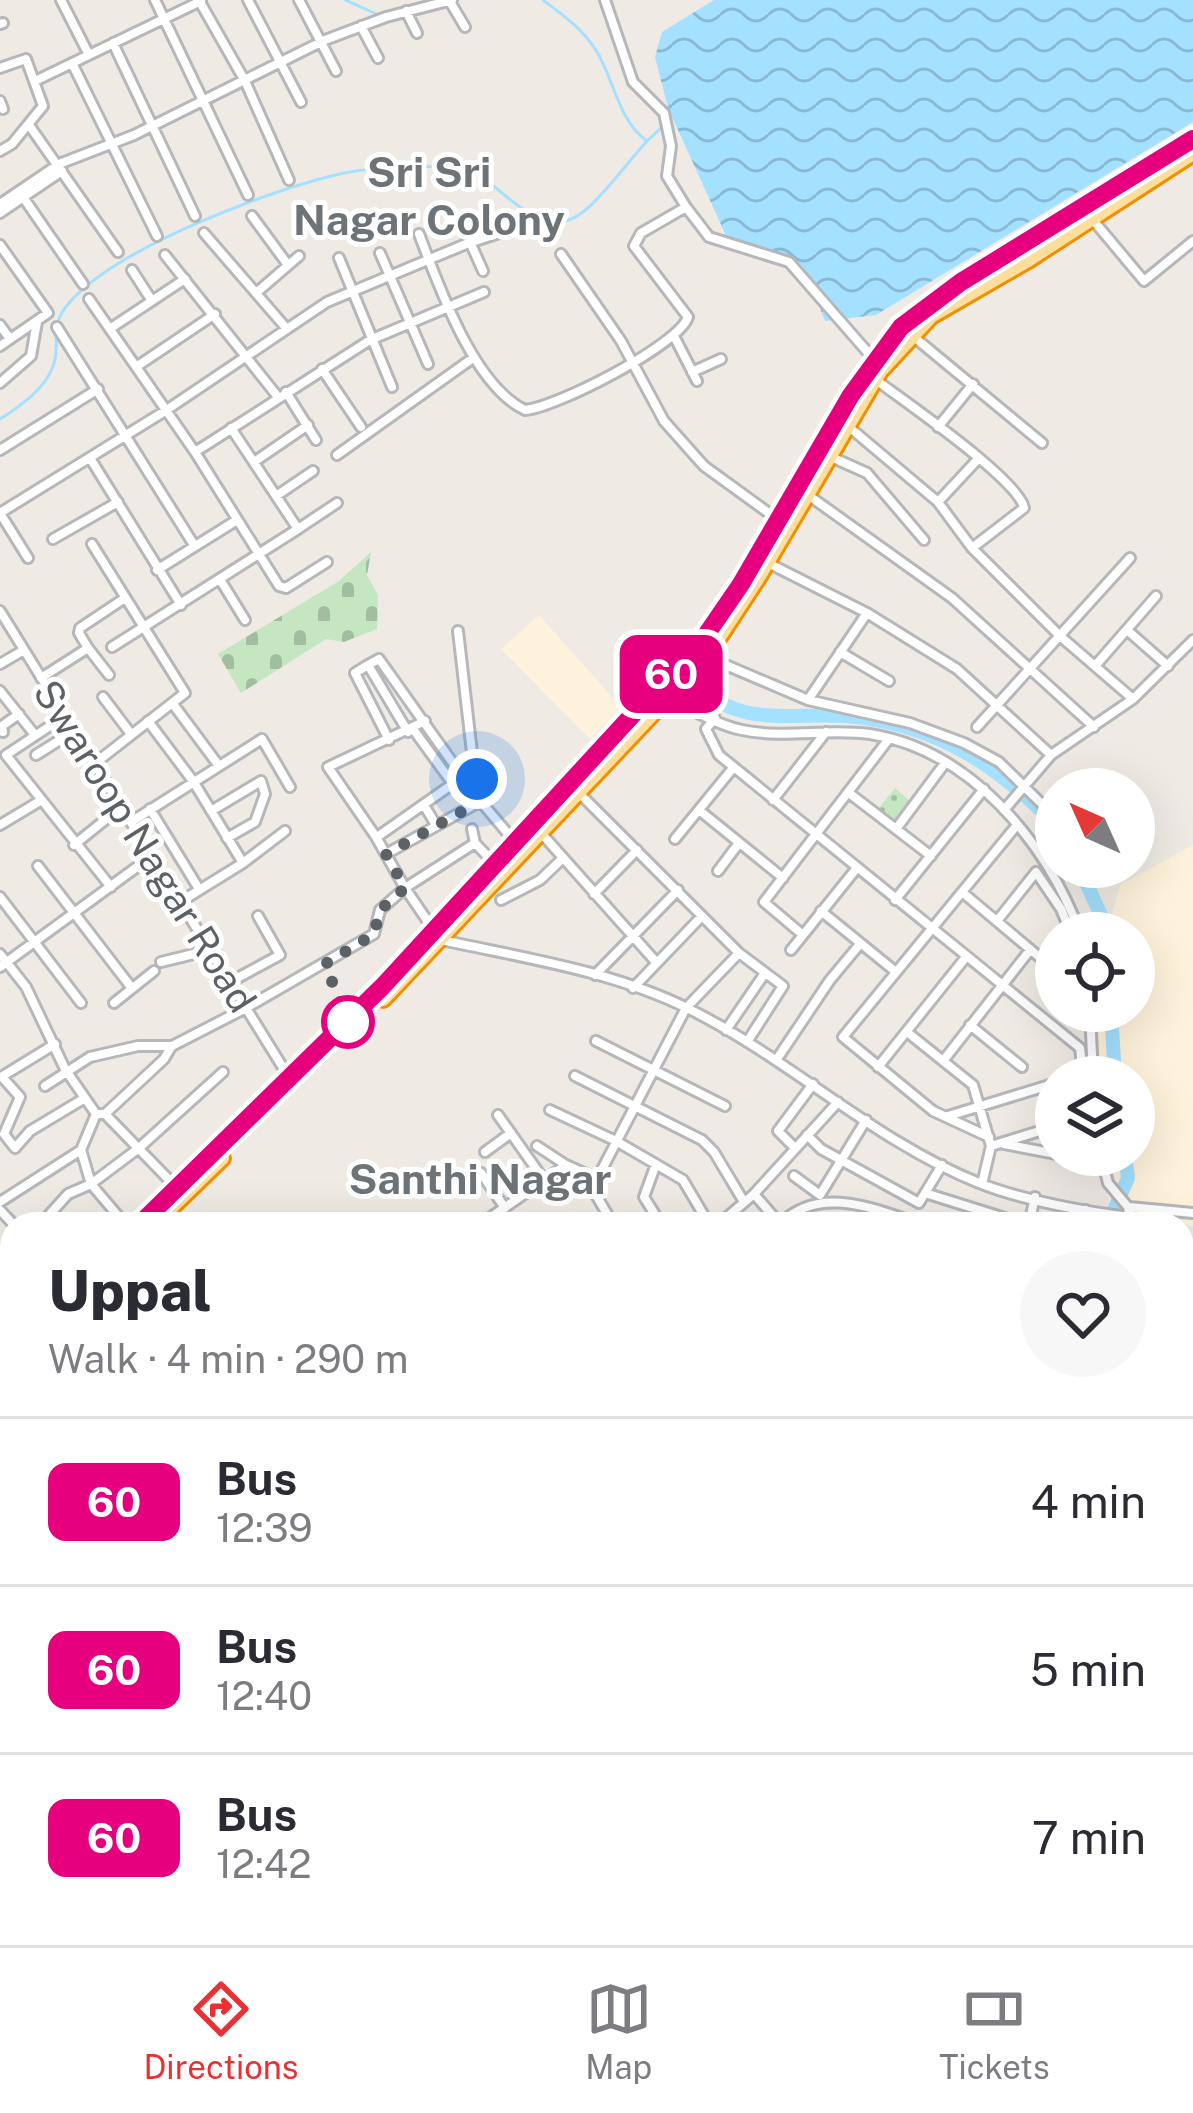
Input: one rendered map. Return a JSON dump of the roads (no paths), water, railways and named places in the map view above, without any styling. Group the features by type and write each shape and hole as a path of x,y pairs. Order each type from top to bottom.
{"highway":[{"path":"168,1212 290,1080 542,834 706,656 848,426 901,327 929,303 1193,139"},
{"path":"152,1212 215,1159 437,935 706,635 878,369 911,335 948,305 1193,153"}],"street":[{"path":"61,0 89,55"},
{"path":"155,0 248,195"},
{"path":"248,0 301,102"},
{"path":"299,0 336,71"},
{"path":"0,208 71,161 154,126 320,42 451,0 465,27"},
{"path":"604,0 633,82 666,119 671,142 667,176 710,237 789,262 878,369 1022,498 1024,508 972,548"},
{"path":"35,81 202,1 289,180"},
{"path":"406,11 417,33"},
{"path":"362,26 378,58"},
{"path":"113,43 195,216"},
{"path":"0,68 26,59 43,106 0,151"},
{"path":"72,63 157,236"},
{"path":"28,125 118,252"},
{"path":"0,208 61,168"},
{"path":"22,197 83,284"},
{"path":"419,235 473,358 512,403 530,410 632,363 674,336 688,317 634,246 641,233 686,207"},
{"path":"252,216 288,265"},
{"path":"1092,219 1144,281 1193,241"},
{"path":"28,558 0,513 352,291 523,224"},
{"path":"205,233 287,329"},
{"path":"470,242 482,271"},
{"path":"0,244 48,313 0,346"},
{"path":"380,253 428,364"},
{"path":"561,254 664,421 704,466 778,520"},
{"path":"165,255 316,440"},
{"path":"256,293 299,256"},
{"path":"339,258 392,386"},
{"path":"132,270 152,301"},
{"path":"110,328 185,279"},
{"path":"195,452 370,340 484,292"},
{"path":"89,299 282,589 327,562"},
{"path":"136,367 215,314"},
{"path":"0,383 32,356 37,321"},
{"path":"0,325 10,340"},
{"path":"57,327 194,545"},
{"path":"911,335 1042,443"},
{"path":"674,336 694,376 721,359"},
{"path":"337,455 473,358"},
{"path":"322,369 361,427"},
{"path":"938,427 973,384"},
{"path":"0,451 98,388"},
{"path":"254,462 308,425"},
{"path":"848,426 938,502 972,548 1060,636 1133,699"},
{"path":"231,428 298,530"},
{"path":"830,456 867,473 924,540"},
{"path":"90,458 182,605"},
{"path":"938,502 978,459"},
{"path":"276,496 313,471"},
{"path":"807,494 952,598 1094,727"},
{"path":"53,539 118,502"},
{"path":"112,647 338,502"},
{"path":"158,570 237,520"},
{"path":"92,544 185,693 94,764"},
{"path":"977,727 1130,558"},
{"path":"767,562 867,613 957,669 1051,755"},
{"path":"221,581 245,620"},
{"path":"1094,666 1156,596"},
{"path":"109,675 88,648 80,628 125,598"},
{"name":"Swaroop Nagar Road","path":"0,611 290,1080"},
{"path":"808,700 867,613"},
{"path":"1127,630 1168,666"},
{"path":"458,631 479,799"},
{"path":"1004,810 1051,755 1133,699 1193,640"},
{"path":"41,677 88,648"},
{"path":"0,664 24,650"},
{"path":"840,652 889,682"},
{"path":"706,656 808,700 910,723 964,743 999,762 1035,798"},
{"path":"389,740 355,673 379,659 515,843"},
{"path":"368,665 453,784"},
{"path":"686,676 696,710"},
{"path":"0,691 35,735"},
{"path":"103,697 131,734"},
{"path":"666,698 745,731 872,734 944,763 984,789 1017,825 1073,912"},
{"path":"173,704 219,766"},
{"path":"3,732 2,725 19,715"},
{"path":"65,716 6,755 111,887"},
{"path":"715,718 706,729 714,749 733,768 1081,1048 1082,1056"},
{"path":"148,721 243,863"},
{"path":"425,722 328,767 437,935 595,975 686,1008 777,1059 942,1165 982,1184 1099,1212"},
{"path":"36,755 74,730"},
{"path":"773,800 826,732"},
{"path":"130,822 262,739 290,787"},
{"path":"803,934 764,902 889,740"},
{"path":"896,829 944,763"},
{"path":"675,839 733,768"},
{"path":"376,837 464,776"},
{"path":"211,812 261,781 265,794 255,822 227,838"},
{"path":"895,900 984,789"},
{"path":"849,793 931,856"},
{"path":"580,794 701,917 783,986 746,1042"},
{"path":"386,854 479,799"},
{"path":"0,825 40,800"},
{"path":"424,805 436,825"},
{"path":"74,845 121,807"},
{"path":"150,808 199,889"},
{"path":"699,810 782,878"},
{"path":"1017,825 843,1037 933,1111 993,1142 1035,1150"},
{"path":"472,829 475,843 496,864"},
{"path":"180,902 285,831"},
{"path":"542,834 656,962"},
{"path":"45,1086 90,1057 138,1046 172,1046 246,1009 364,942 374,934 386,902 475,843"},
{"path":"718,871 739,843"},
{"path":"594,894 637,850"},
{"path":"501,900 540,880 560,854"},
{"path":"4,964 152,856"},
{"path":"38,866 131,987"},
{"path":"791,950 856,869"},
{"path":"997,920 1036,872 1062,912"},
{"path":"595,975 677,890"},
{"path":"962,892 1035,954"},
{"path":"0,897 81,1003"},
{"path":"821,911 896,972"},
{"path":"230,982 280,956 258,916"},
{"path":"633,988 701,917"},
{"path":"777,1059 860,944"},
{"path":"161,962 210,950"},
{"path":"943,1061 1030,950"},
{"path":"606,1212 593,1190 616,1141 686,1008 740,953"},
{"path":"0,954 26,987 65,1069 86,1098 177,1188"},
{"path":"878,1066 966,957"},
{"path":"114,1003 154,971"},
{"path":"726,1030 765,973"},
{"path":"970,1025 1022,1067"},
{"path":"907,1032 973,1085 993,1142 982,1184"},
{"path":"596,1041 725,1106"},
{"path":"55,1044 1,1077 20,1097 4,1135 15,1148 30,1131 86,1098"},
{"path":"0,1206 81,1150 100,1114 164,1059 172,1046"},
{"path":"52,1212 68,1195 139,1148 223,1072"},
{"path":"575,1076 702,1140 744,1202"},
{"path":"795,1148 778,1131 813,1084"},
{"path":"946,1117 1035,1089"},
{"path":"734,1212 838,1102"},
{"path":"550,1110 683,1180 702,1212"},
{"path":"498,1115 544,1180"},
{"path":"819,1200 866,1120"},
{"path":"993,1142 1035,1131"},
{"path":"484,1152 511,1133"},
{"path":"807,1135 821,1149 919,1203"},
{"path":"537,1146 597,1179"},
{"path":"81,1150 91,1184 115,1212"},
{"path":"653,1212 644,1197 656,1164"},
{"path":"499,1212 566,1165"},
{"path":"917,1212 942,1165"},
{"path":"481,1173 505,1208"},
{"path":"794,1176 819,1200"},
{"path":"1108,1176 1129,1212"},
{"path":"926,1193 987,1212"},
{"path":"754,1194 770,1212"},
{"path":"1030,1212 1035,1197"},
{"path":"796,1212 819,1200 884,1212"}],"water":[{"path":"714,0 1193,0 1193,122 876,315 825,321 809,283 793,261 769,249 728,240 668,108 655,57 662,32"}],"waterway":[{"path":"345,0 381,16"},
{"path":"543,0 591,44 638,133 647,141 663,126"},
{"path":"390,13 421,4"},
{"path":"0,419 28,399 50,373 59,319 86,286 194,224 344,173 424,166 473,167 530,213 550,221 568,220 602,194 647,141"},
{"path":"696,686 716,700 756,714 865,718 921,732 970,755 1035,806"},
{"path":"1089,888 1099,912"},
{"path":"1112,1032 1114,1056"},
{"path":"1113,1212 1128,1176"}],"district":[{"name":"Sri Sri Nagar Colony","path":"429,196"},
{"name":"Santhi Nagar","path":"480,1179"}]}
